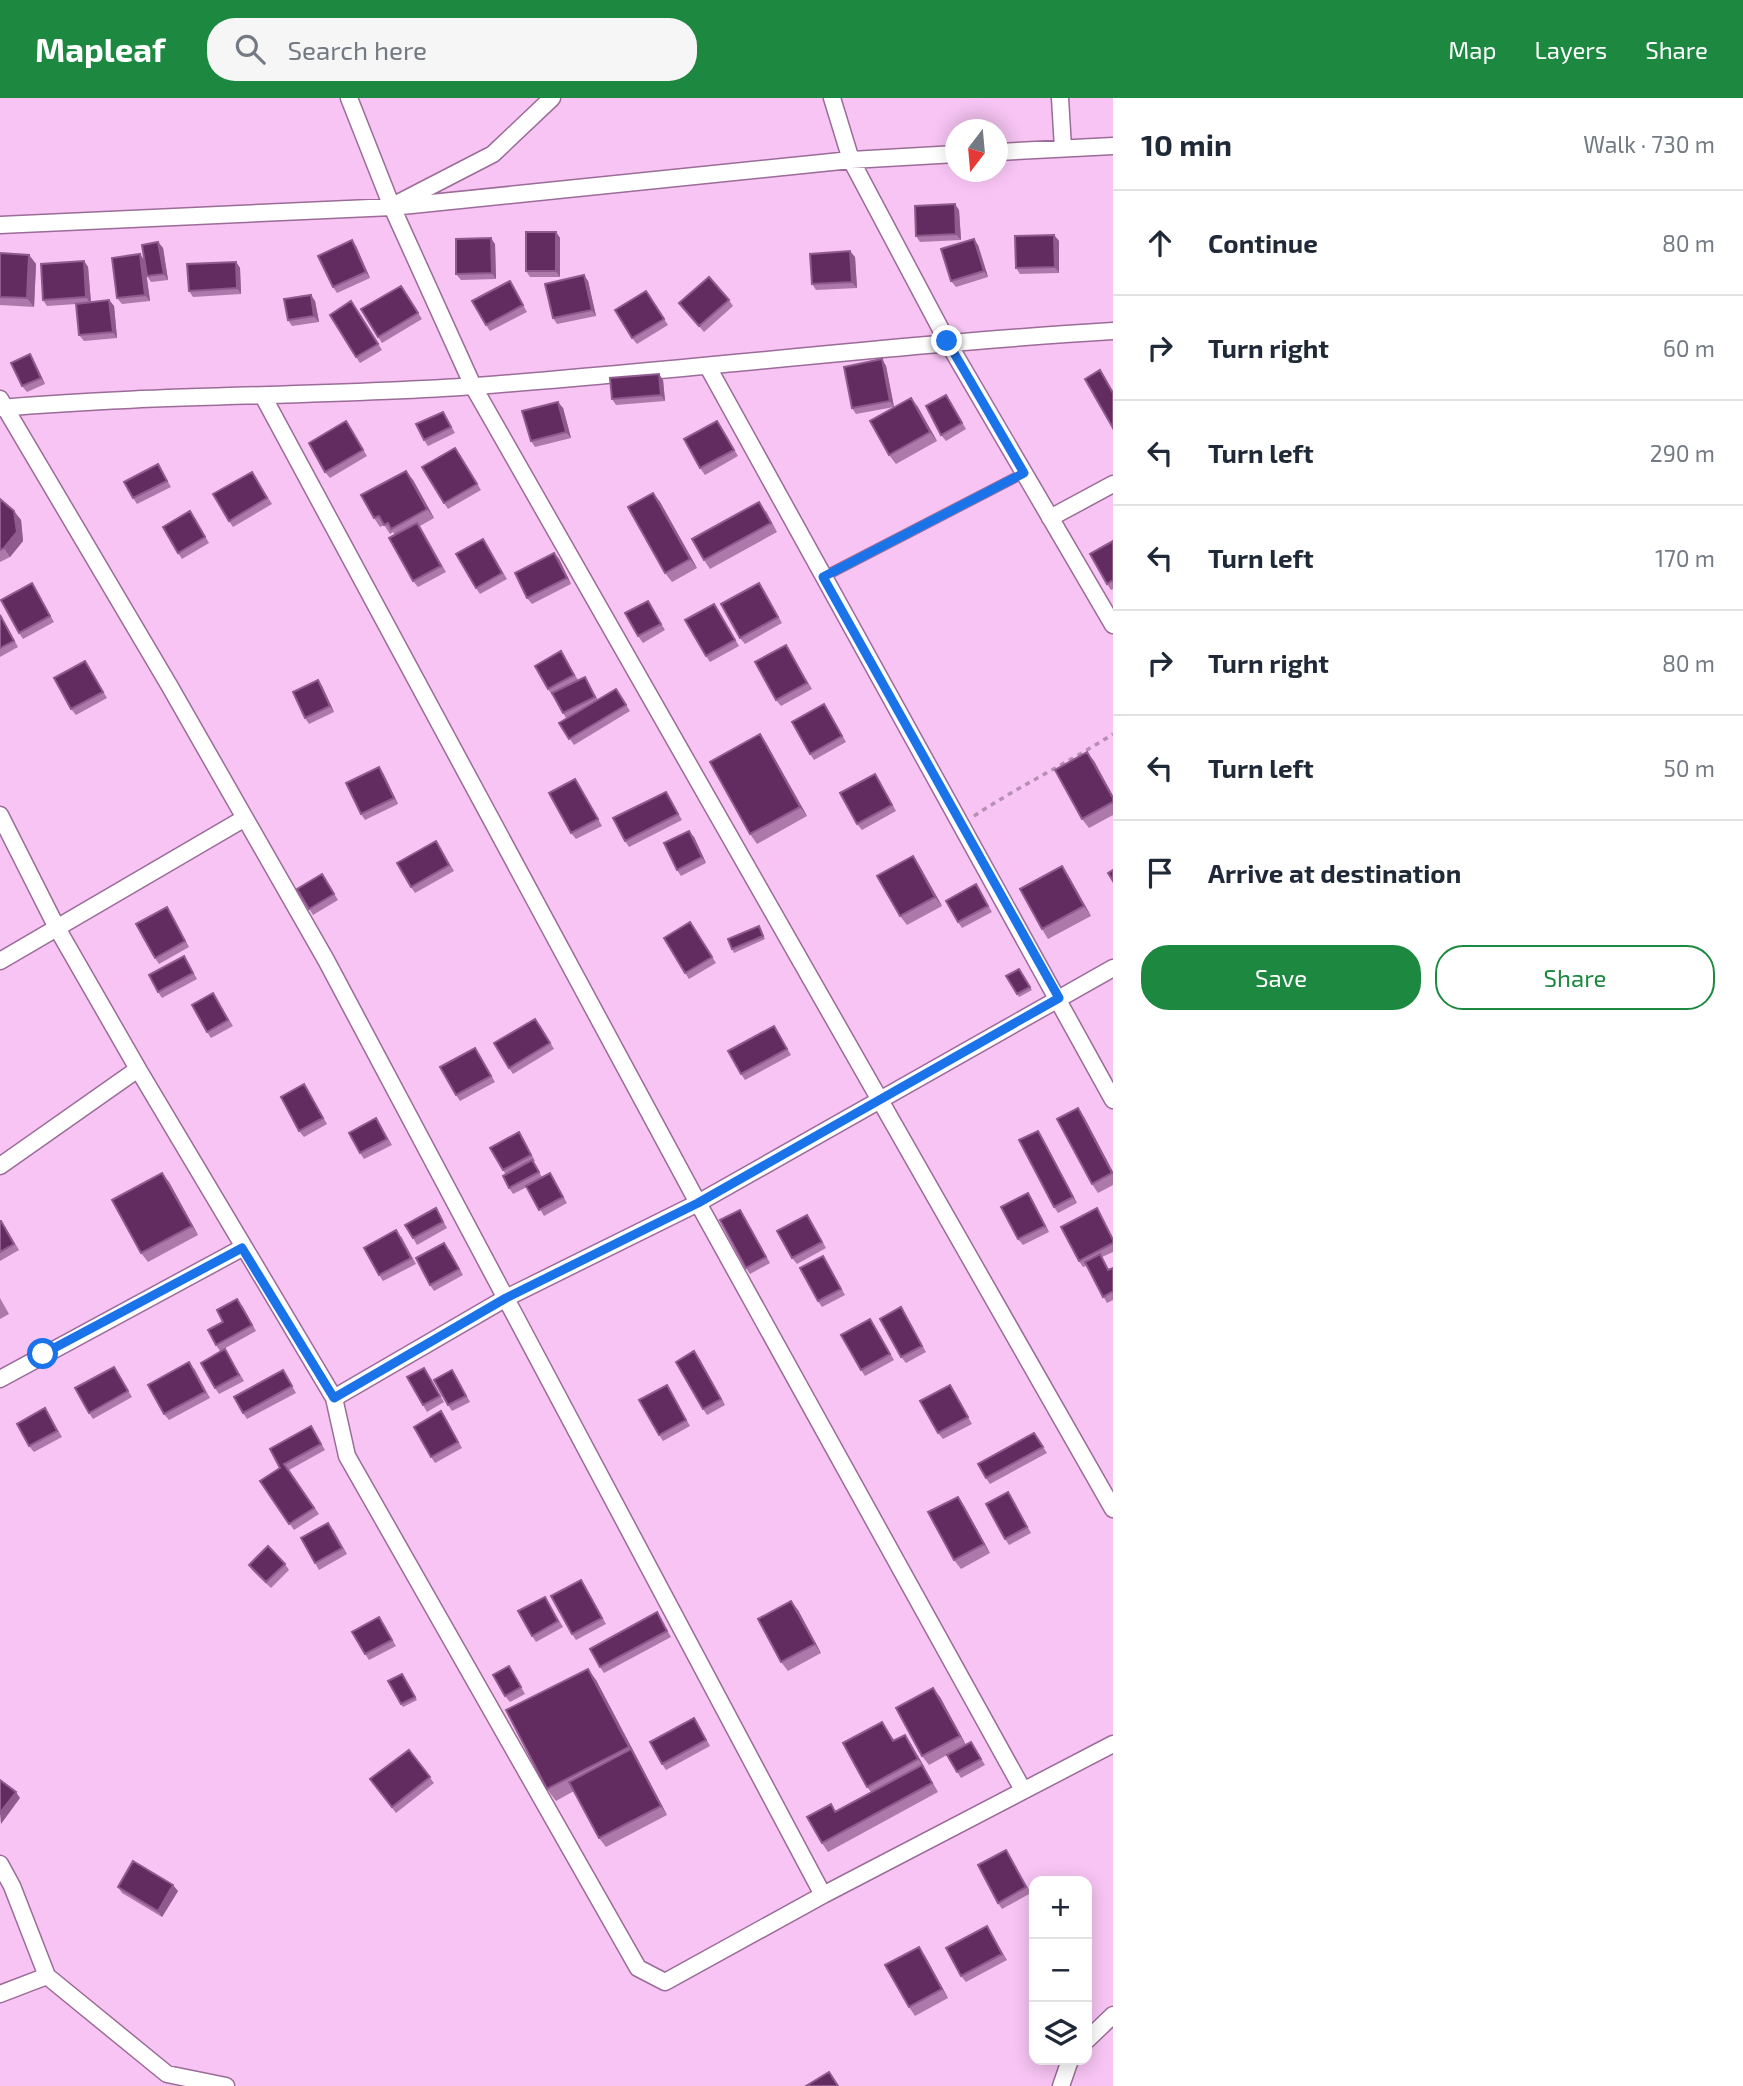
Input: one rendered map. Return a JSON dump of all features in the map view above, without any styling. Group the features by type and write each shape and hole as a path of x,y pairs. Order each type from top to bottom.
{"street":[{"path":"349,98 392,207 473,386 1113,1509"},
{"path":"392,207 493,154 552,98"},
{"path":"832,98 851,160 947,341 1113,625"},
{"path":"1060,98 1063,148"},
{"path":"1008,151 1113,146"},
{"path":"0,225 392,207 851,160 945,155"},
{"path":"823,1895 326,960 1,405 473,386 708,368 947,341 1113,331"},
{"path":"708,368 1059,998 1113,1100"},
{"path":"263,396 698,1203 1023,1790"},
{"path":"1050,518 1113,484"},
{"path":"0,815 57,928 242,1248 334,1398 347,1456 638,1968 664,1982 823,1895 1113,1744"},
{"path":"0,961 245,818"},
{"path":"334,1398 506,1298 698,1203 881,1102 1113,968"},
{"path":"0,1166 138,1069"},
{"path":"0,1379 242,1248"},
{"path":"0,1864 12,1886 47,1976 167,2074 226,2086"},
{"path":"0,1994 47,1976"},
{"path":"1092,2035 1113,2015"},
{"path":"1061,2086 1068,2065"}],"lane":[{"path":"823,577 1024,473"}],"path":[{"path":"961,825 1013,790 1070,762 1113,734"}],"building":[{"path":"955,204 956,234 916,236 915,206"},
{"path":"526,232 556,232 556,271 526,271"},
{"path":"1054,235 1055,267 1016,268 1015,236"},
{"path":"491,238 492,273 456,274 456,239"},
{"path":"974,239 984,271 951,281 941,249"},
{"path":"352,240 366,272 333,287 318,256"},
{"path":"158,242 164,274 147,276 142,245"},
{"path":"850,251 852,282 812,284 810,254"},
{"path":"0,253 29,255 27,298 0,297"},
{"path":"140,254 145,295 117,298 112,258"},
{"path":"84,261 86,297 43,300 41,264"},
{"path":"236,262 237,288 189,291 187,264"},
{"path":"584,275 592,310 553,318 545,284"},
{"path":"709,277 729,300 699,326 679,303"},
{"path":"510,281 523,305 486,325 472,301"},
{"path":"401,286 418,313 378,337 361,309"},
{"path":"646,291 664,319 632,338 615,310"},
{"path":"311,295 314,316 288,320 284,299"},
{"path":"109,300 113,332 79,335 76,304"},
{"path":"351,301 378,344 356,357 330,315"},
{"path":"30,354 41,378 22,386 11,363"},
{"path":"882,359 890,401 852,408 844,367"},
{"path":"1100,370 1113,393 1113,428 1085,379"},
{"path":"659,374 661,395 612,399 610,378"},
{"path":"946,395 962,423 941,435 926,406"},
{"path":"911,398 930,432 889,455 870,421"},
{"path":"558,402 566,432 531,441 522,411"},
{"path":"443,412 451,427 424,440 416,424"},
{"path":"346,421 363,450 325,472 309,443"},
{"path":"717,421 734,450 700,468 684,439"},
{"path":"455,448 477,484 444,503 422,467"},
{"path":"158,464 167,481 133,498 124,482"},
{"path":"406,471 427,509 391,529 388,523 384,525 379,516 374,518 361,495"},
{"path":"252,472 267,498 229,521 213,494"},
{"path":"653,493 690,559 665,573 628,507"},
{"path":"0,499 14,511 17,532 0,550"},
{"path":"759,502 771,523 704,560 692,539"},
{"path":"190,511 205,537 178,553 163,527"},
{"path":"417,523 441,566 413,581 389,538"},
{"path":"483,539 502,573 476,588 456,554"},
{"path":"1113,541 1113,580 1107,584 1090,554"},
{"path":"554,553 567,578 527,598 515,573"},
{"path":"32,583 50,616 19,633 1,600"},
{"path":"759,583 778,617 740,638 721,604"},
{"path":"648,601 661,624 638,636 625,613"},
{"path":"714,604 735,640 706,656 685,620"},
{"path":"0,615 14,641 0,648"},
{"path":"786,645 807,683 776,700 755,662"},
{"path":"561,651 574,675 548,689 535,666"},
{"path":"85,661 103,692 71,709 54,678"},
{"path":"585,677 595,697 563,713 552,693"},
{"path":"318,680 330,706 305,718 293,692"},
{"path":"616,689 626,705 569,739 559,723"},
{"path":"824,704 842,736 810,754 792,722"},
{"path":"760,734 800,807 750,834 710,762"},
{"path":"1087,752 1113,802 1082,819 1055,770"},
{"path":"379,767 394,798 361,814 346,783"},
{"path":"875,774 892,805 857,824 840,793"},
{"path":"575,779 598,819 571,833 549,793"},
{"path":"666,792 678,814 625,841 613,818"},
{"path":"689,831 702,857 677,870 664,843"},
{"path":"436,841 449,865 411,887 397,863"},
{"path":"913,856 935,897 900,916 877,876"},
{"path":"1062,866 1084,906 1042,929 1020,889"},
{"path":"322,874 334,894 309,909 297,889"},
{"path":"976,884 988,906 958,922 946,901"},
{"path":"167,907 185,941 155,958 136,924"},
{"path":"690,922 712,957 685,973 664,938"},
{"path":"759,926 763,936 732,949 728,939"},
{"path":"184,956 193,973 158,992 149,975"},
{"path":"1019,969 1030,987 1017,994 1006,976"},
{"path":"213,993 228,1020 207,1032 192,1005"},
{"path":"535,1019 550,1043 509,1068 494,1043"},
{"path":"774,1026 787,1049 741,1074 728,1051"},
{"path":"475,1048 491,1076 456,1095 440,1067"},
{"path":"304,1084 323,1118 299,1131 281,1097"},
{"path":"1078,1108 1112,1173 1092,1184 1057,1119"},
{"path":"376,1118 387,1139 360,1153 349,1133"},
{"path":"1038,1131 1073,1197 1054,1207 1019,1140"},
{"path":"519,1132 531,1155 503,1170 490,1148"},
{"path":"532,1160 539,1172 509,1188 503,1176"},
{"path":"162,1173 192,1226 141,1253 112,1200"},
{"path":"550,1173 563,1197 539,1210 526,1186"},
{"path":"1028,1193 1045,1226 1018,1239 1001,1207"},
{"path":"436,1208 443,1222 413,1238 405,1225"},
{"path":"1097,1208 1113,1243 1079,1261 1061,1227"},
{"path":"740,1210 766,1257 746,1268 720,1220"},
{"path":"807,1215 822,1242 792,1258 777,1231"},
{"path":"0,1221 14,1244 0,1252"},
{"path":"396,1230 411,1258 379,1275 364,1248"},
{"path":"444,1243 459,1269 430,1285 416,1258"},
{"path":"1100,1254 1108,1270 1113,1268 1113,1291 1103,1297 1085,1262"},
{"path":"823,1256 841,1289 818,1301 800,1268"},
{"path":"237,1299 252,1325 216,1345 208,1330 223,1322 217,1310"},
{"path":"901,1307 922,1346 901,1357 880,1319"},
{"path":"870,1319 890,1354 861,1370 841,1335"},
{"path":"225,1349 239,1375 215,1388 201,1363"},
{"path":"694,1351 721,1399 703,1409 676,1362"},
{"path":"189,1362 205,1392 164,1414 148,1385"},
{"path":"114,1367 128,1391 89,1413 75,1388"},
{"path":"424,1368 440,1396 423,1405 407,1377"},
{"path":"283,1370 292,1386 243,1413 234,1397"},
{"path":"452,1370 466,1396 448,1405 434,1380"},
{"path":"667,1385 686,1420 659,1435 639,1400"},
{"path":"950,1385 968,1417 938,1433 920,1401"},
{"path":"45,1408 57,1431 29,1446 17,1424"},
{"path":"441,1411 458,1442 431,1457 414,1427"},
{"path":"311,1426 321,1444 284,1464 314,1508 289,1524 260,1481 280,1468 270,1449"},
{"path":"1034,1433 1043,1447 986,1478 978,1464"},
{"path":"1008,1492 1027,1527 1005,1539 986,1504"},
{"path":"958,1497 984,1544 954,1560 928,1512"},
{"path":"328,1523 342,1548 315,1563 301,1538"},
{"path":"268,1546 285,1564 266,1582 249,1565"},
{"path":"581,1580 602,1618 572,1634 551,1596"},
{"path":"545,1597 558,1621 532,1636 518,1611"},
{"path":"791,1601 815,1644 781,1662 758,1619"},
{"path":"657,1612 667,1631 600,1667 590,1649"},
{"path":"379,1617 392,1640 365,1654 352,1632"},
{"path":"509,1666 521,1687 505,1696 493,1675"},
{"path":"588,1669 629,1747 547,1789 506,1710"},
{"path":"402,1674 415,1697 401,1704 388,1681"},
{"path":"933,1688 960,1736 922,1756 896,1708"},
{"path":"694,1718 706,1740 662,1764 650,1742"},
{"path":"882,1722 893,1741 905,1735 918,1759 867,1787 843,1743"},
{"path":"971,1742 981,1759 957,1772 947,1755"},
{"path":"631,1749 661,1806 599,1838 569,1782"},
{"path":"409,1750 430,1777 392,1807 370,1779"},
{"path":"922,1765 932,1783 822,1843 807,1817 831,1804 835,1812"},
{"path":"0,1780 16,1792 0,1813"},
{"path":"1006,1850 1026,1887 998,1903 978,1865"},
{"path":"133,1861 173,1885 158,1911 118,1887"},
{"path":"987,1926 1002,1954 961,1976 946,1948"},
{"path":"919,1947 942,1989 909,2007 885,1965"},
{"path":"829,2072 838,2086 806,2086"}],"route":[{"path":"43,1354 242,1248 334,1398 506,1298 698,1203 881,1102 1059,998 823,577 1024,473 947,341"}]}
